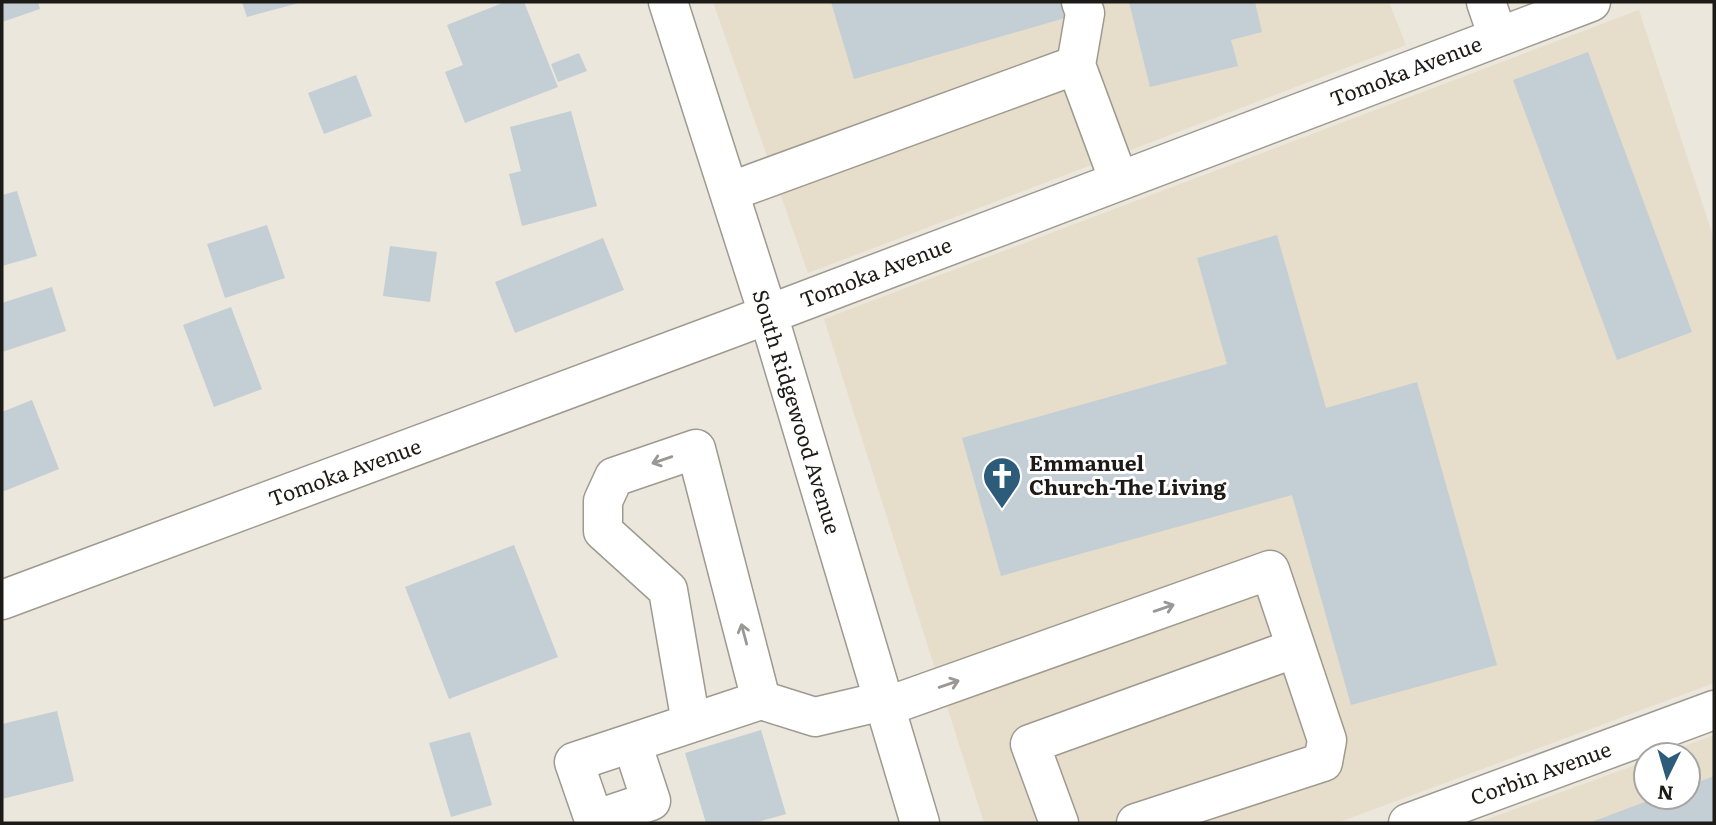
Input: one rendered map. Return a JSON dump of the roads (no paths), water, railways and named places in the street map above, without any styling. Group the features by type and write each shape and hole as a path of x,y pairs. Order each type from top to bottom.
{"street":[{"name":"South Ridgewood Avenue","path":"668,2 768,314 920,823"},
{"path":"1081,2 1085,13 1076,65 1119,181"},
{"name":"Tomoka Avenue","path":"2,600 1119,181 1492,19 1591,2"},
{"path":"729,192 1076,65"},
{"path":"691,723 668,590 603,531 603,501 614,477 696,449 761,700"},
{"path":"632,743 761,700 815,717 884,704 1270,570 1327,740 1323,762 1136,823"},
{"path":"1059,823 1030,744 1296,649"},
{"name":"Corbin Avenue","path":"1408,823 1714,710"}],"place":[{"name":"Emmanuel Church-The Living","path":"1002,510"}]}
